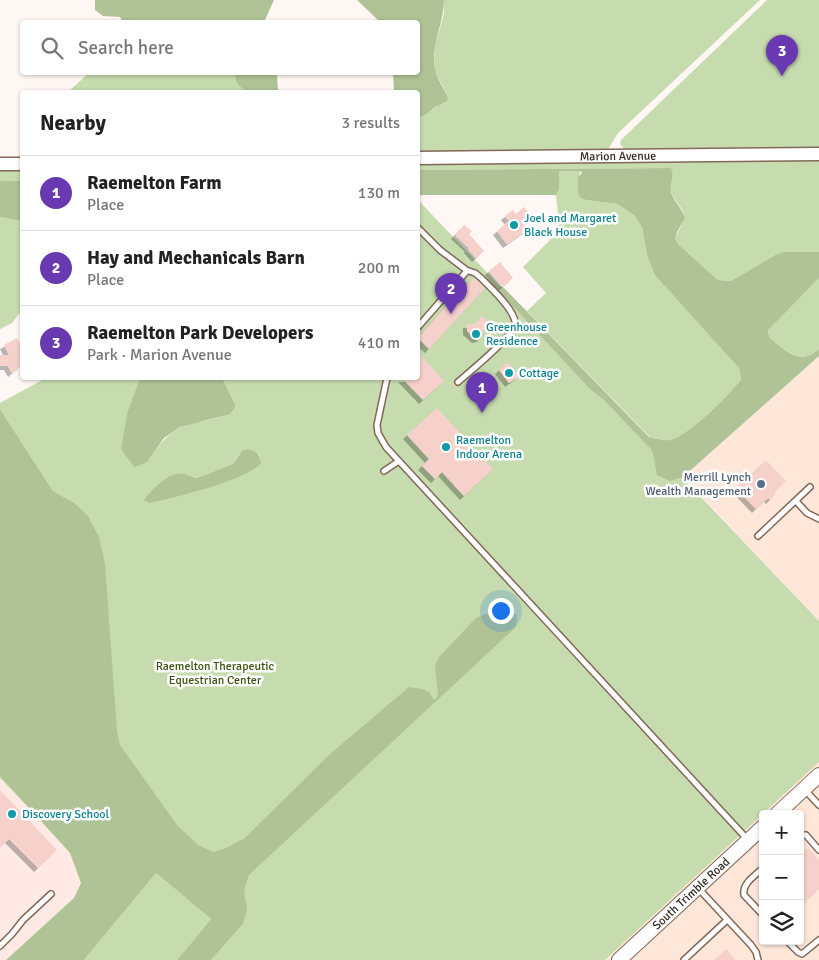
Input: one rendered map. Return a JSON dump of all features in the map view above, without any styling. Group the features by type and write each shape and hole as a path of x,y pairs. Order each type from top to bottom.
{"main road":[{"path":"781,810 819,774"},
{"name":"South Trimble Road","path":"619,960 759,830"}],"street":[{"name":"Marion Avenue","path":"420,158 819,154"},
{"path":"0,164 20,164"}],"lane":[{"path":"420,230 440,250 466,270 480,276 510,310 516,322 510,334 483,361 458,382"},
{"path":"420,325 466,274 466,270"},
{"path":"387,380 377,419 378,433 386,447 748,840"},
{"path":"384,472 399,461"},
{"path":"758,536 810,487"},
{"path":"796,501 807,513 819,519"},
{"path":"804,789 819,805"},
{"path":"804,835 819,850"},
{"path":"759,872 744,886 743,891 744,895 759,911"},
{"path":"697,888 756,952 758,960"},
{"path":"0,946 23,920 51,894"},
{"path":"684,960 727,920"},
{"path":"791,945 802,954 819,940"}],"shaded area":[{"path":"819,356 819,621 683,477"},
{"path":"819,762 819,960 605,960 759,818 759,945 804,945 804,810 767,810"},
{"path":"0,776 70,853 81,883 74,898 6,960 0,960"}],"green space":[{"path":"95,0 274,0 265,20 122,20 120,17 103,16 95,10"},
{"path":"357,0 444,0 434,61 437,76 448,97 447,101 420,117 420,90 394,90 393,75 420,75 420,20 378,20"},
{"path":"444,0 760,0 618,133 607,151 420,153 420,117 427,114 448,97 435,71 434,62 435,47 444,13"},
{"path":"767,0 819,0 819,149 626,151 620,144 621,140"},
{"path":"87,75 235,75 247,90 70,90"},
{"path":"235,75 277,75 278,90 246,90 239,86"},
{"path":"819,158 819,252 775,255 731,281 718,280 679,245 675,239 683,222 684,213 671,191 671,168 420,170 420,163"},
{"path":"20,168 20,181 0,181 0,169"},
{"path":"671,168 671,192 685,218 675,239 679,245 718,280 731,281 775,255 785,252 819,252 819,278 768,330 769,337 792,355 805,357 819,349 819,356 683,477 670,481 657,475 653,453 650,448 604,400 590,389 498,290 500,286 504,288 649,437 662,440 676,438 708,414 736,386 741,379 739,368 655,275 647,255 642,227 634,215 617,204 586,200 580,197 578,177 582,173 581,171 559,171 559,190 556,195 420,195 420,170"},
{"path":"559,171 581,171 578,177 578,192 586,200 617,204 634,215 642,227 647,255 739,368 741,379 736,386 708,414 676,438 662,440 650,437 527,311 546,293 523,267 553,237 559,225 556,195 559,190"},
{"path":"0,181 20,181 20,221 0,217"},
{"name":"Raemelton Therapeutic Equestrian Center","path":"420,202 819,621 819,762 767,810 759,810 759,818 605,960 211,960 243,924 152,844 107,888 0,778 0,487 73,502 53,491 0,409 0,403 42,380 139,380 128,410 147,462 165,439 179,428 217,418 231,411 236,406 223,380 420,380","holes":["240,453 259,455 261,462 149,494 186,474 197,478 233,464"]},
{"path":"0,217 20,221 20,313 12,323 0,329"},
{"path":"819,278 819,349 805,357 792,355 769,337 768,329"},
{"path":"139,380 223,380 236,406 230,414 180,427 164,438 147,462 134,467 121,449 128,410"},
{"path":"0,409 53,491 73,502 88,516 99,537 105,564 117,732 120,745 177,825 198,845 214,852 245,838 329,755 409,687 429,692 433,699 436,699 438,695 435,666 439,657 476,618 496,610 507,610 517,615 516,627 249,875 244,890 247,910 243,924 211,960 177,960 211,919 156,873 84,960 6,960 74,898 81,883 70,853 0,776"},
{"path":"248,449 257,453 260,457 261,463 253,470 209,488 149,503 144,500 162,481 173,475 185,474 197,478 233,464 242,451"},
{"path":"156,873 211,919 177,960 84,960"}],"building":[{"name":"Joel and Margaret Black House","path":"524,207 531,215 523,222 528,229 507,244 497,231 509,221 505,216 513,210 516,214"},
{"path":"464,225 472,231 469,234 484,251 476,258 469,248 455,235"},
{"path":"500,262 513,278 502,287 489,271"},
{"path":"474,278 485,288 429,349 420,340 420,336"},
{"path":"482,316 490,324 483,331 481,338 476,339 467,331 467,324 474,324"},
{"path":"17,338 20,344 20,367 12,373 8,366 0,366 0,355 9,355 4,345"},
{"path":"420,354 444,381 423,400 404,380 420,380"},
{"name":"Cottage","path":"508,362 519,376 509,383 499,370"},
{"name":"Cottage","path":"485,381 496,394 486,402 476,388"},
{"name":"Raemelton Indoor Arena","path":"437,408 493,469 464,496 442,472 435,479 422,466 429,459 407,435"},
{"name":"Merrill Lynch Wealth Management","path":"766,460 786,481 774,492 776,494 770,500 768,498 756,509 736,488"},
{"name":"Discovery School","path":"0,790 57,850 38,868 9,839 0,847"},
{"path":"808,848 819,860 819,889 804,903 804,855 804,852"},
{"path":"726,949 736,960 714,960"}],"place":[{"name":"Raemelton Park Developers","path":"782,76"},
{"name":"Joel and Margaret Black House","path":"514,225"},
{"name":"Hay and Mechanicals Barn","path":"451,314"},
{"name":"Greenhouse Residence","path":"476,334"},
{"name":"Cottage","path":"509,373"},
{"name":"Raemelton Farm","path":"482,413"},
{"name":"Raemelton Indoor Arena","path":"446,447"},
{"name":"Merrill Lynch Wealth Management","path":"761,484"},
{"name":"Discovery School","path":"12,814"}]}
